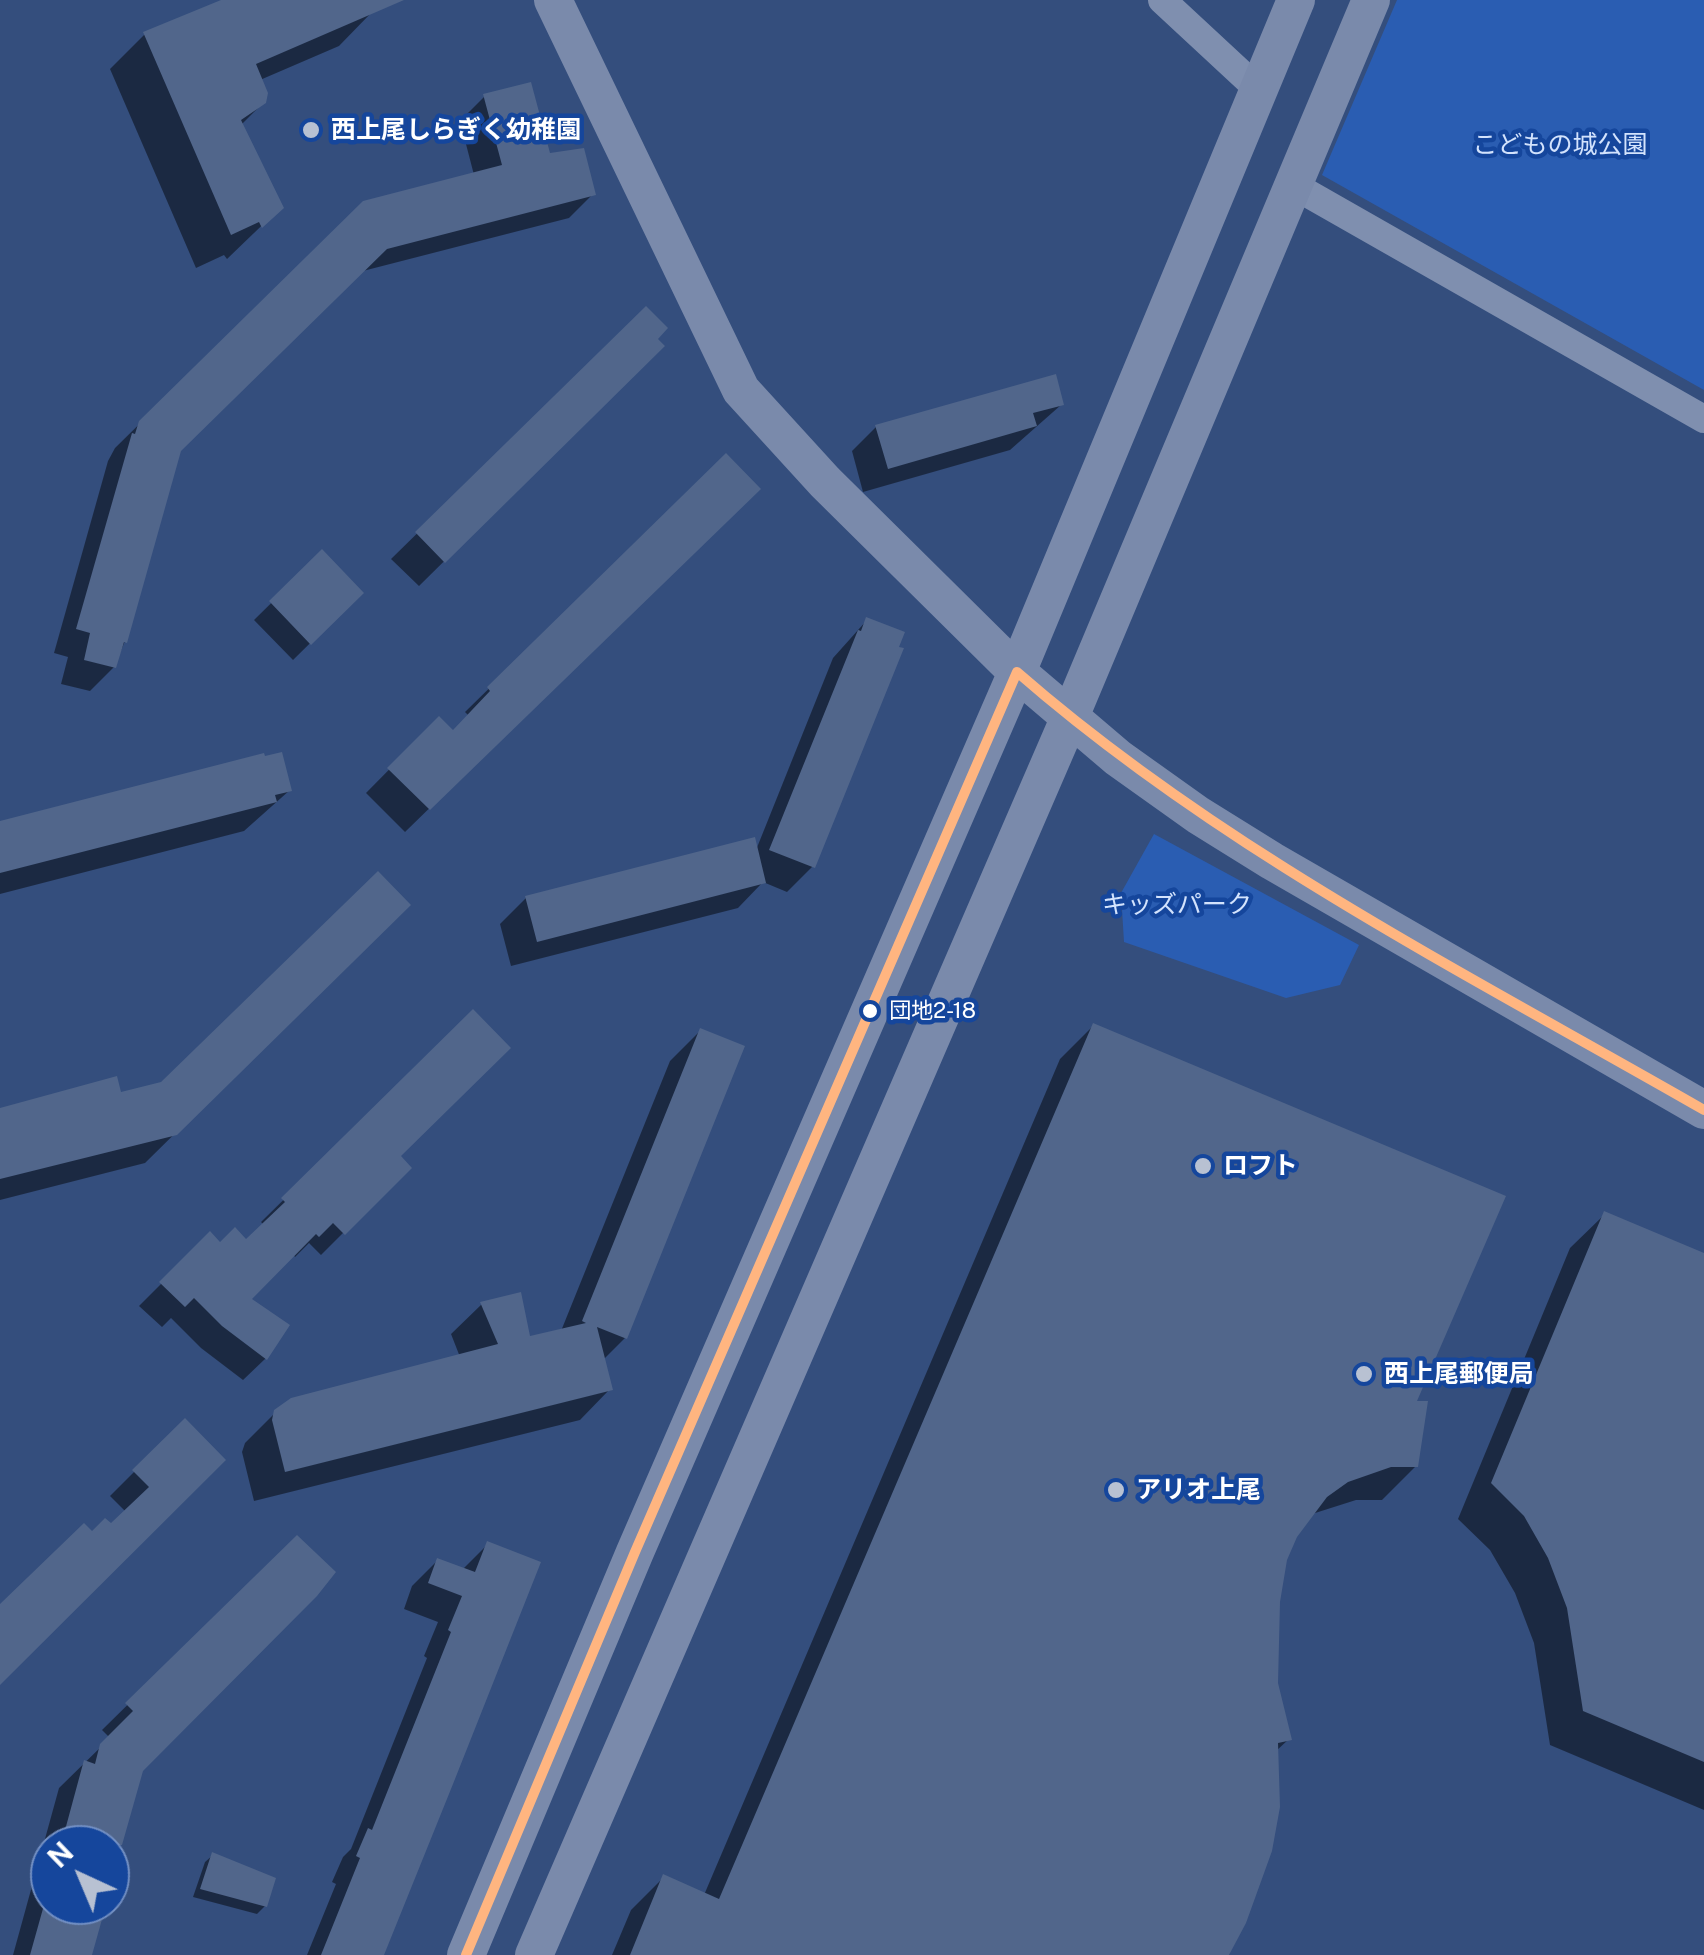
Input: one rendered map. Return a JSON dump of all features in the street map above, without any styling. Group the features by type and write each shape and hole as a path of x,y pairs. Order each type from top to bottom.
{"street":[{"path":"553,0 741,390 825,482 1018,672 1069,719 1198,815 1704,1110"},
{"path":"1162,0 1259,90"},
{"path":"466,1955 635,1552 1018,672 1296,0"},
{"path":"534,1955 1069,719 1371,0"},
{"path":"1293,185 1704,419"}],"green space":[{"name":"こどもの城公園","path":"1397,0 1704,0 1704,390 1322,175"},
{"name":"キッズパーク","path":"1154,834 1359,945 1340,985 1286,998 1124,942 1121,893"}],"building":[{"path":"221,0 404,0 256,64 268,93 266,103 241,120 284,208 262,228 259,222 231,235 143,32"},
{"path":"531,82 550,153 584,148 596,195 387,249 181,451 127,643 124,642 116,668 84,660 90,633 76,629 132,433 135,434 139,421 363,201 502,165 483,94"},
{"path":"646,306 668,328 658,339 665,346 445,563 415,532"},
{"path":"1056,374 1064,405 1033,413 1037,426 888,469 875,425"},
{"path":"726,453 761,489 430,810 387,768 439,716 453,730 490,691 487,687"},
{"path":"322,549 364,593 311,645 269,601"},
{"path":"866,617 905,632 899,647 904,648 815,868 769,850"},
{"path":"282,752 292,791 275,795 277,802 0,873 0,821 264,753 265,756"},
{"path":"755,837 766,883 537,942 525,896"},
{"path":"378,871 411,905 177,1135 0,1179 0,1108 117,1076 121,1092 161,1082"},
{"path":"473,1009 511,1048 401,1156 412,1168 345,1235 333,1223 319,1237 316,1234 252,1299 290,1325 267,1360 222,1326 194,1298 185,1307 159,1282 210,1231 220,1242 235,1227 246,1239 285,1202 281,1198"},
{"name":"アリオ上尾","path":"1093,1023 1506,1196 1417,1401 1428,1401 1418,1467 1391,1467 1348,1482 1327,1497 1297,1537 1287,1560 1280,1602 1278,1683 1292,1740 1278,1743 1280,1807 1272,1851 1246,1923 1229,1955 630,1955 663,1874 719,1899"},
{"path":"700,1028 745,1046 627,1339 597,1327 613,1390 285,1472 272,1420 274,1410 291,1398 498,1344 480,1302 521,1292 530,1336 586,1323 582,1321"},
{"path":"1604,1211 1704,1253 1704,1762 1583,1711 1567,1608 1548,1558 1524,1516 1491,1483"},
{"path":"185,1418 226,1460 0,1685 0,1604 84,1523 92,1531 105,1518 111,1523 149,1487 132,1470"},
{"path":"297,1535 336,1572 317,1596 143,1771 128,1825 66,1825 84,1760 95,1764 100,1744 133,1711 125,1703"},
{"path":"487,1541 541,1562 453,1784 384,1955 321,1955 360,1858 356,1856 368,1828 372,1830 462,1596 428,1583 437,1558 475,1572"},
{"path":"212,1852 276,1878 267,1907 200,1889"},
{"path":"38,1925 100,1925 92,1955 30,1955"}],"transit line":[{"path":"466,1955 635,1552 1017,672 1096,737 1262,854 1437,959 1704,1110"}],"place":[{"name":"西上尾しらぎく幼稚園","path":"311,130"},
{"name":"団地2-18","path":"870,1011"},
{"name":"ロフト","path":"1203,1166"},
{"name":"西上尾郵便局","path":"1364,1374"},
{"name":"アリオ上尾","path":"1116,1490"}]}
